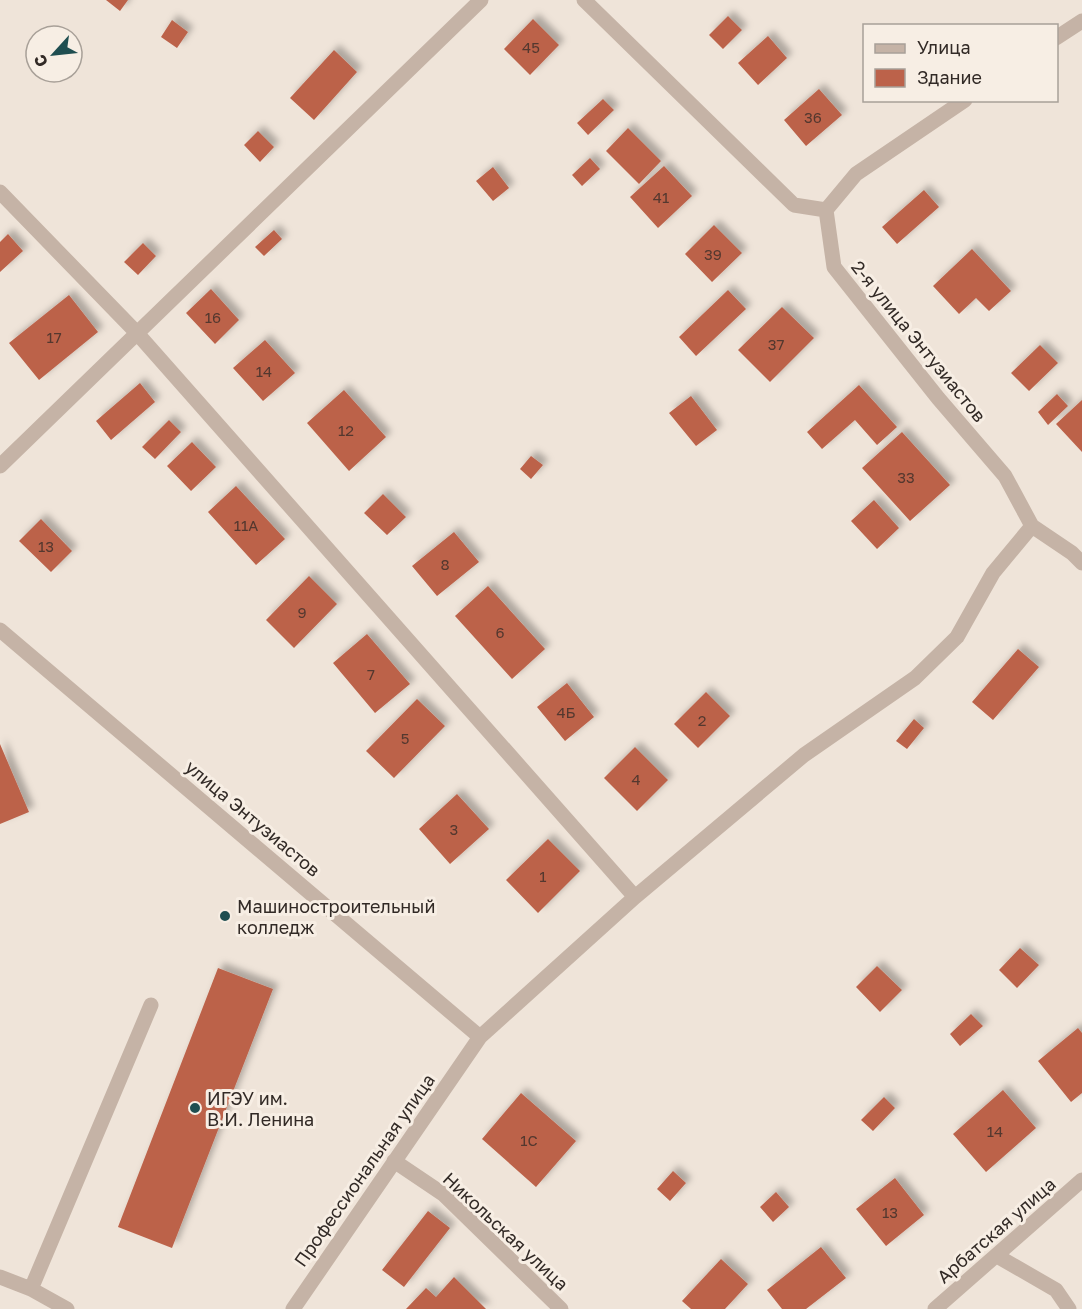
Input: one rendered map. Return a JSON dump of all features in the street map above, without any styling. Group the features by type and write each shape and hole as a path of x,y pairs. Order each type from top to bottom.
{"street":[{"path":"0,466 481,0"},
{"path":"584,0 794,205 826,210 856,174 962,102"},
{"path":"1058,37 1082,21"},
{"path":"0,192 136,332 635,897"},
{"name":"2-я улица Энтузиастов","path":"826,210 834,267 931,389 1005,476 1032,526 1072,553 1082,563"},
{"name":"Профессиональная улица","path":"293,1309 480,1037 635,897 804,755 915,678 957,637 993,573 1032,526"},
{"name":"улица Энтузиастов","path":"0,630 480,1037"},
{"path":"31,1289 151,1005"},
{"name":"Никольская улица","path":"394,1161 443,1194 561,1309"},
{"name":"Арбатская улица","path":"935,1309 1082,1180"},
{"path":"997,1256 1056,1290 1069,1309"},
{"path":"0,1277 31,1289 67,1309"}],"building":[{"path":"106,0 128,0 120,11"},
{"path":"728,16 742,30 723,49 709,35"},
{"path":"533,19 559,45 530,75 504,49"},
{"path":"172,20 188,32 177,48 161,37"},
{"path":"768,36 787,58 758,85 738,63"},
{"path":"334,50 357,72 314,120 290,98"},
{"path":"819,89 842,115 806,146 784,120"},
{"path":"603,99 614,110 588,135 577,123"},
{"path":"628,128 661,161 639,184 606,151"},
{"path":"258,131 274,147 260,162 244,145"},
{"path":"590,158 600,169 582,186 572,175"},
{"path":"664,166 692,196 658,228 630,197"},
{"path":"493,167 509,188 493,201 476,181"},
{"path":"924,190 939,207 897,244 882,227"},
{"path":"714,225 742,253 712,282 685,254"},
{"path":"274,230 282,239 264,256 255,247"},
{"path":"8,234 23,251 0,272 0,242"},
{"path":"143,243 156,256 138,275 124,262"},
{"path":"972,249 1011,291 989,311 976,298 959,314 933,286"},
{"path":"211,289 239,320 215,344 186,313"},
{"path":"728,290 746,309 696,356 679,337"},
{"path":"69,295 98,332 39,380 9,343"},
{"path":"782,307 814,338 770,382 738,350"},
{"path":"265,340 295,373 263,401 233,368"},
{"path":"1040,345 1058,363 1029,391 1011,373"},
{"path":"140,383 155,402 111,440 96,421"},
{"path":"859,385 897,427 877,445 855,420 822,449 807,432"},
{"path":"344,390 386,437 349,471 307,423"},
{"path":"1057,394 1068,406 1048,425 1038,412"},
{"path":"691,396 717,430 696,446 669,413"},
{"path":"1082,400 1082,452 1056,424"},
{"path":"169,420 181,432 155,459 142,447"},
{"path":"902,432 950,485 910,521 862,468"},
{"path":"192,442 216,467 191,491 167,466"},
{"path":"531,456 543,465 531,479 520,469"},
{"path":"236,486 285,539 256,565 208,512"},
{"path":"383,494 406,517 387,535 364,513"},
{"path":"874,500 899,528 877,549 851,521"},
{"path":"41,519 72,551 51,572 19,541"},
{"path":"454,532 479,562 437,596 412,566"},
{"path":"309,576 337,604 294,648 266,620"},
{"path":"488,586 545,649 512,679 455,616"},
{"path":"367,634 410,684 375,713 333,663"},
{"path":"1018,649 1039,667 993,720 972,702"},
{"path":"567,683 594,717 565,741 537,707"},
{"path":"706,692 730,716 698,748 674,724"},
{"path":"417,699 445,726 394,778 366,751"},
{"path":"914,719 924,728 907,749 896,741"},
{"path":"0,744 29,812 0,824"},
{"path":"635,747 668,780 637,811 604,778"},
{"path":"457,794 489,829 450,864 419,829"},
{"path":"548,839 580,871 538,913 506,880"},
{"path":"1020,948 1039,965 1017,988 999,970"},
{"path":"877,966 902,990 880,1012 856,987"},
{"name":"ИГЭУ им. В.И. Ленина","path":"218,968 273,989 172,1248 118,1227"},
{"path":"971,1014 983,1026 960,1046 950,1034"},
{"path":"1078,1028 1082,1033 1082,1093 1071,1102 1038,1061"},
{"path":"1003,1090 1036,1128 986,1172 953,1134"},
{"path":"521,1093 576,1141 536,1187 482,1139"},
{"path":"884,1097 895,1108 873,1131 861,1120"},
{"path":"673,1171 686,1183 670,1201 657,1189"},
{"path":"895,1178 924,1215 886,1246 856,1209"},
{"path":"776,1192 789,1207 773,1222 760,1207"},
{"path":"428,1211 450,1228 404,1287 382,1270"},
{"path":"821,1247 846,1278 806,1309 782,1309 767,1290"},
{"path":"721,1259 748,1284 725,1309 691,1309 682,1301"},
{"path":"454,1277 486,1309 406,1309 426,1288 436,1297"}],"place":[{"name":"Машиностроительный колледж","path":"225,916"},
{"name":"ИГЭУ им. В.И. Ленина","path":"195,1108"}]}
